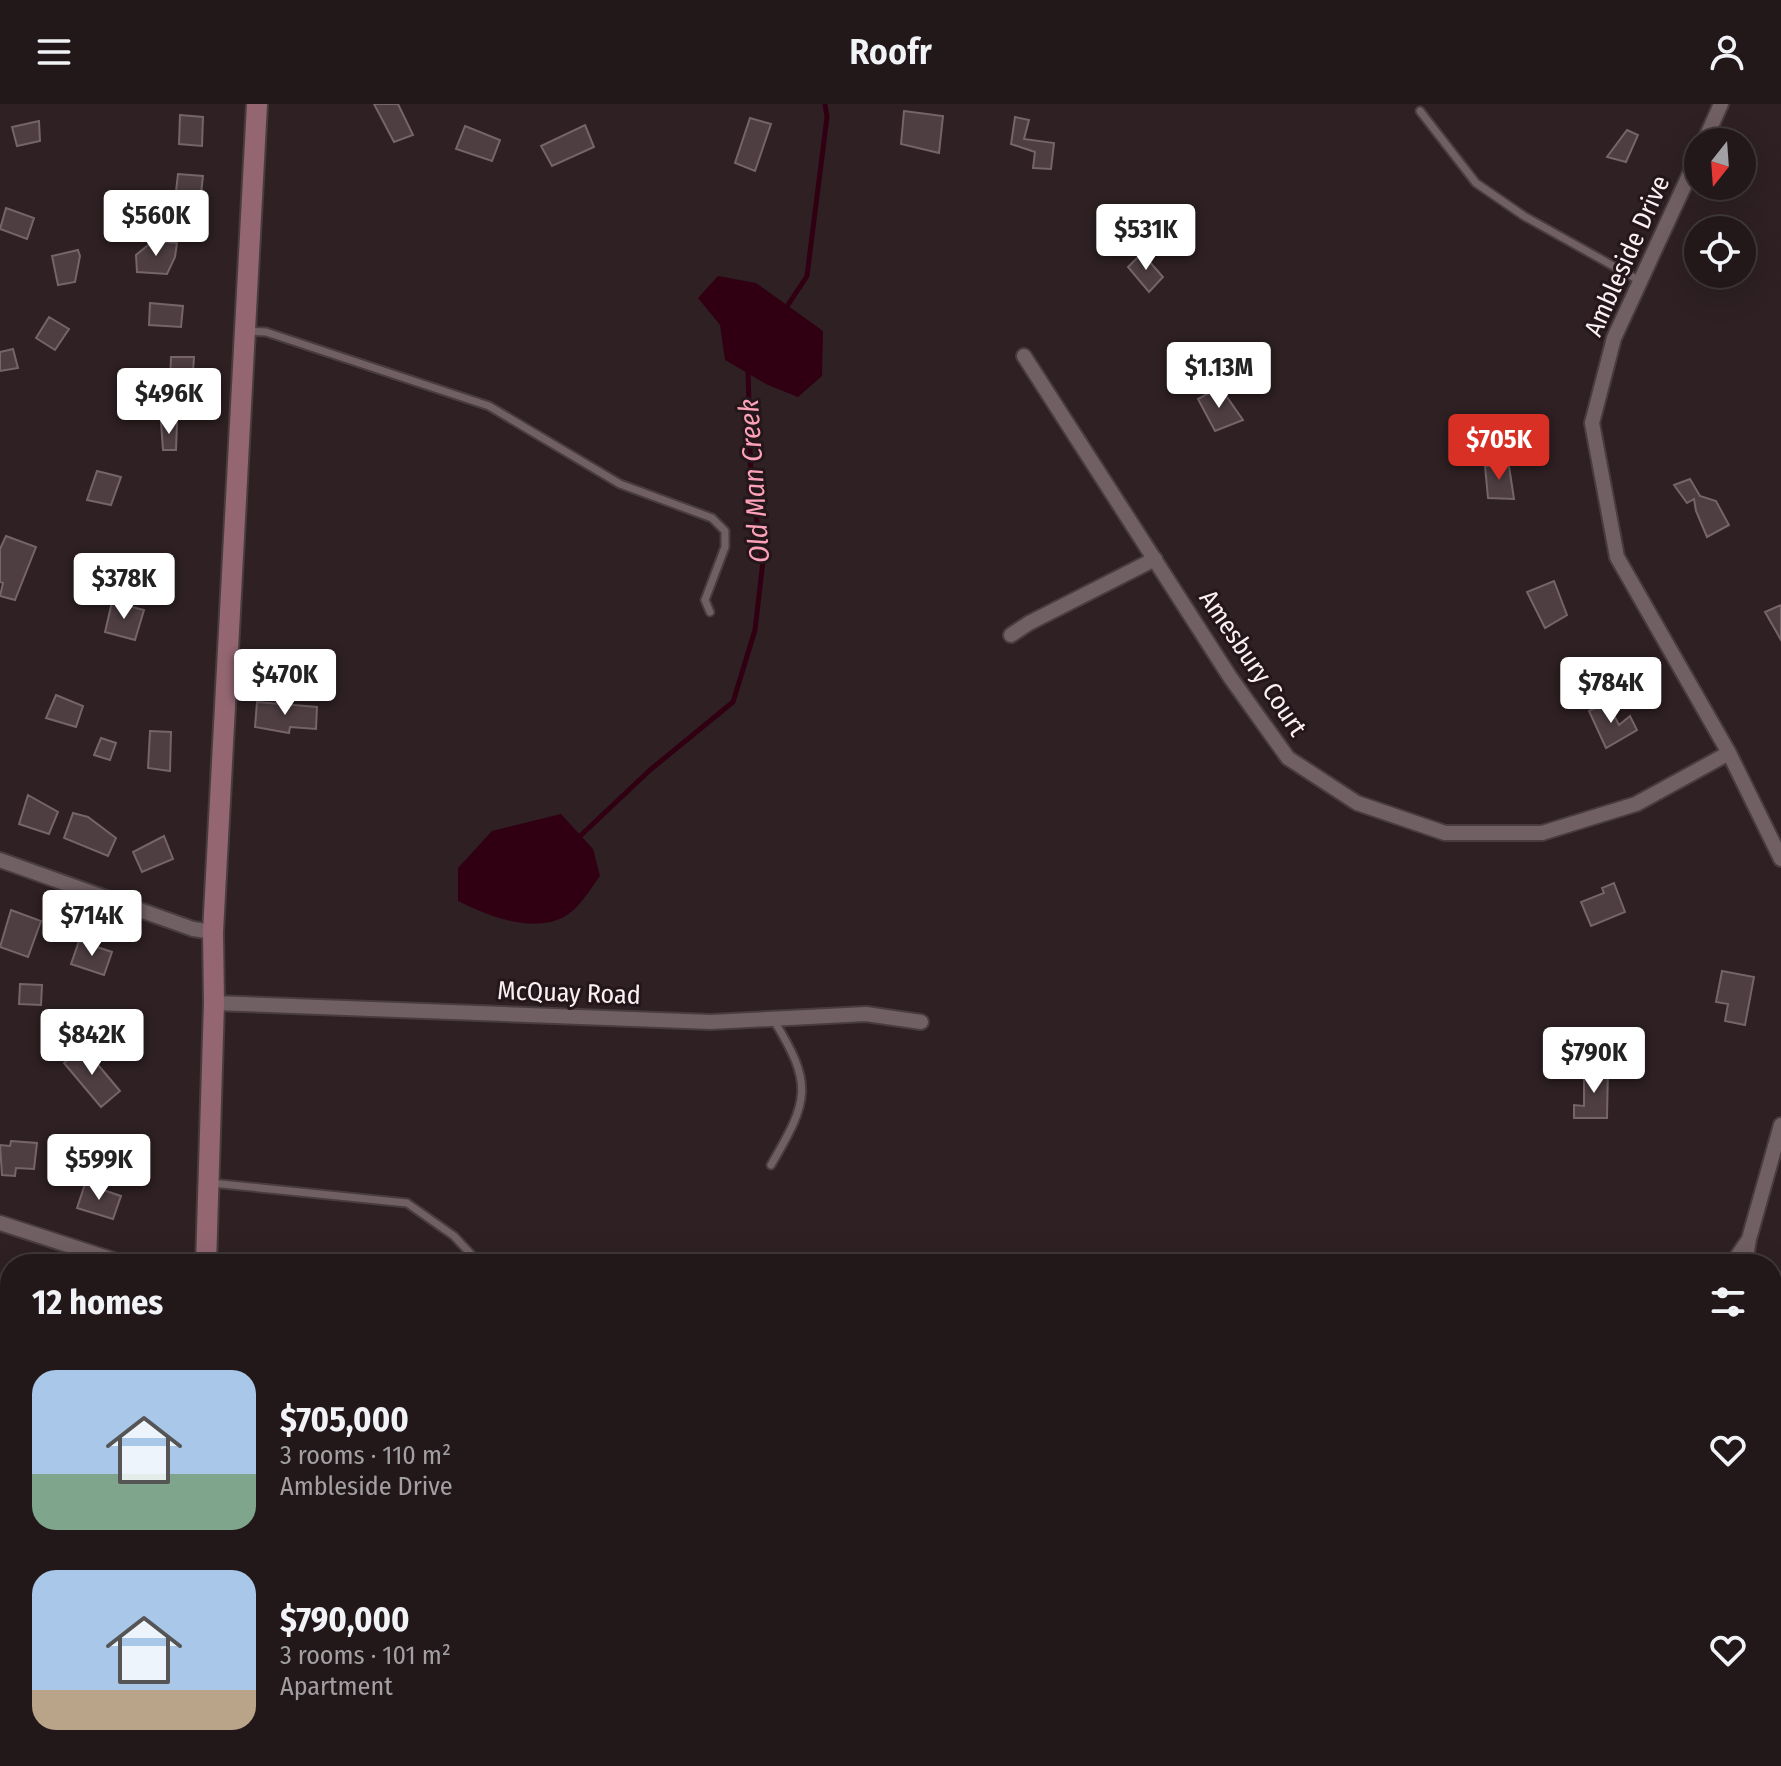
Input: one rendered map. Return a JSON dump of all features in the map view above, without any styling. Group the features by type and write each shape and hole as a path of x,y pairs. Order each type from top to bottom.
{"main road":[{"path":"206,1254 214,1003 213,932 257,104"}],"street":[{"path":"1710,128 1721,104"},
{"name":"Ambleside Drive","path":"1684,186 1614,338 1592,423 1617,557 1729,753 1781,859"},
{"name":"Amesbury Court","path":"1024,356 1230,677 1288,758 1357,803 1445,833 1542,833 1636,804 1729,753"},
{"path":"1011,635 1155,559"},
{"path":"0,860 193,929 213,932"},
{"name":"McQuay Road","path":"214,1003 696,1022 866,1014 921,1022"},
{"path":"1747,1254 1781,1125"},
{"path":"0,1223 95,1254"},
{"path":"1739,1254 1749,1239"}],"lane":[{"path":"1420,111 1476,183 1524,216 1640,281"},
{"path":"244,332 266,332 489,406 620,484 712,518 725,531 725,547 705,600 710,612"},
{"path":"771,1165 803,1101 801,1072 790,1046 773,1019"},
{"path":"208,1183 407,1203 454,1236 471,1254"}],"shaded area":[{"path":"718,276 756,283 823,331 822,376 798,397 768,385 725,360 720,325 698,298"},
{"path":"561,814 593,849 600,876 572,912 554,921 526,923 497,917 458,901 458,868 492,831"}],"building":[{"path":"374,104 398,104 413,135 394,142"},
{"path":"904,111 943,116 939,153 901,144"},
{"path":"180,115 203,117 202,146 179,144"},
{"path":"1015,117 1029,120 1024,139 1054,143 1051,169 1033,168 1035,152 1011,144"},
{"path":"750,118 771,124 755,171 735,163"},
{"path":"39,121 40,141 17,146 12,127"},
{"path":"585,125 594,147 552,166 541,146"},
{"path":"465,126 500,140 492,161 456,149"},
{"path":"1627,130 1638,135 1626,162 1607,157"},
{"path":"178,174 203,176 199,212 174,209"},
{"path":"6,208 34,218 27,239 0,229"},
{"path":"153,241 177,243 167,274 137,272 136,255"},
{"path":"78,250 80,256 75,282 58,285 52,256"},
{"path":"1142,253 1163,277 1149,292 1128,267"},
{"path":"150,303 183,306 181,327 149,325"},
{"path":"49,317 69,329 55,350 36,338"},
{"path":"13,349 18,368 0,371 0,352"},
{"path":"171,357 194,357 192,387 170,385"},
{"path":"1220,387 1243,420 1215,431 1198,399"},
{"path":"161,422 177,423 176,450 163,450"},
{"path":"1485,466 1509,466 1514,499 1488,498"},
{"path":"97,471 121,477 111,505 87,500"},
{"path":"1690,479 1700,496 1716,501 1729,525 1707,537 1694,499 1687,503 1674,485"},
{"path":"6,536 36,547 15,600 0,596 3,583 0,582 0,549"},
{"path":"1554,581 1567,615 1545,628 1527,592"},
{"path":"112,602 144,610 135,640 105,632"},
{"path":"1781,605 1781,640 1765,612"},
{"path":"56,695 83,706 76,727 46,718"},
{"path":"257,702 317,707 316,729 290,727 289,733 255,727"},
{"path":"1607,702 1619,725 1630,716 1637,730 1606,748 1589,711"},
{"path":"150,731 171,732 170,771 148,768"},
{"path":"101,738 116,743 110,760 94,755"},
{"path":"28,795 58,812 49,834 19,824"},
{"path":"73,813 88,817 116,838 108,856 64,838"},
{"path":"164,836 173,859 142,872 133,852"},
{"path":"1614,883 1625,912 1591,926 1581,902 1604,893 1602,888"},
{"path":"11,910 41,921 28,957 0,947"},
{"path":"79,941 112,952 104,975 71,964"},
{"path":"1722,971 1754,977 1745,1025 1725,1021 1728,1004 1716,1002"},
{"path":"20,984 42,985 41,1005 19,1004"},
{"path":"83,1047 120,1091 101,1107 64,1063"},
{"path":"1584,1068 1608,1068 1607,1118 1574,1118 1574,1105 1584,1106"},
{"path":"11,1141 37,1143 34,1169 16,1168 15,1176 2,1175 0,1145 10,1146"},
{"path":"85,1184 121,1196 113,1219 77,1208"}],"waterway":[{"name":"Old Man Creek","path":"784,311 807,276 827,117 825,104"},
{"name":"Old Man Creek","path":"578,838 650,770 733,702 755,630 763,561 751,484 748,370"}]}
